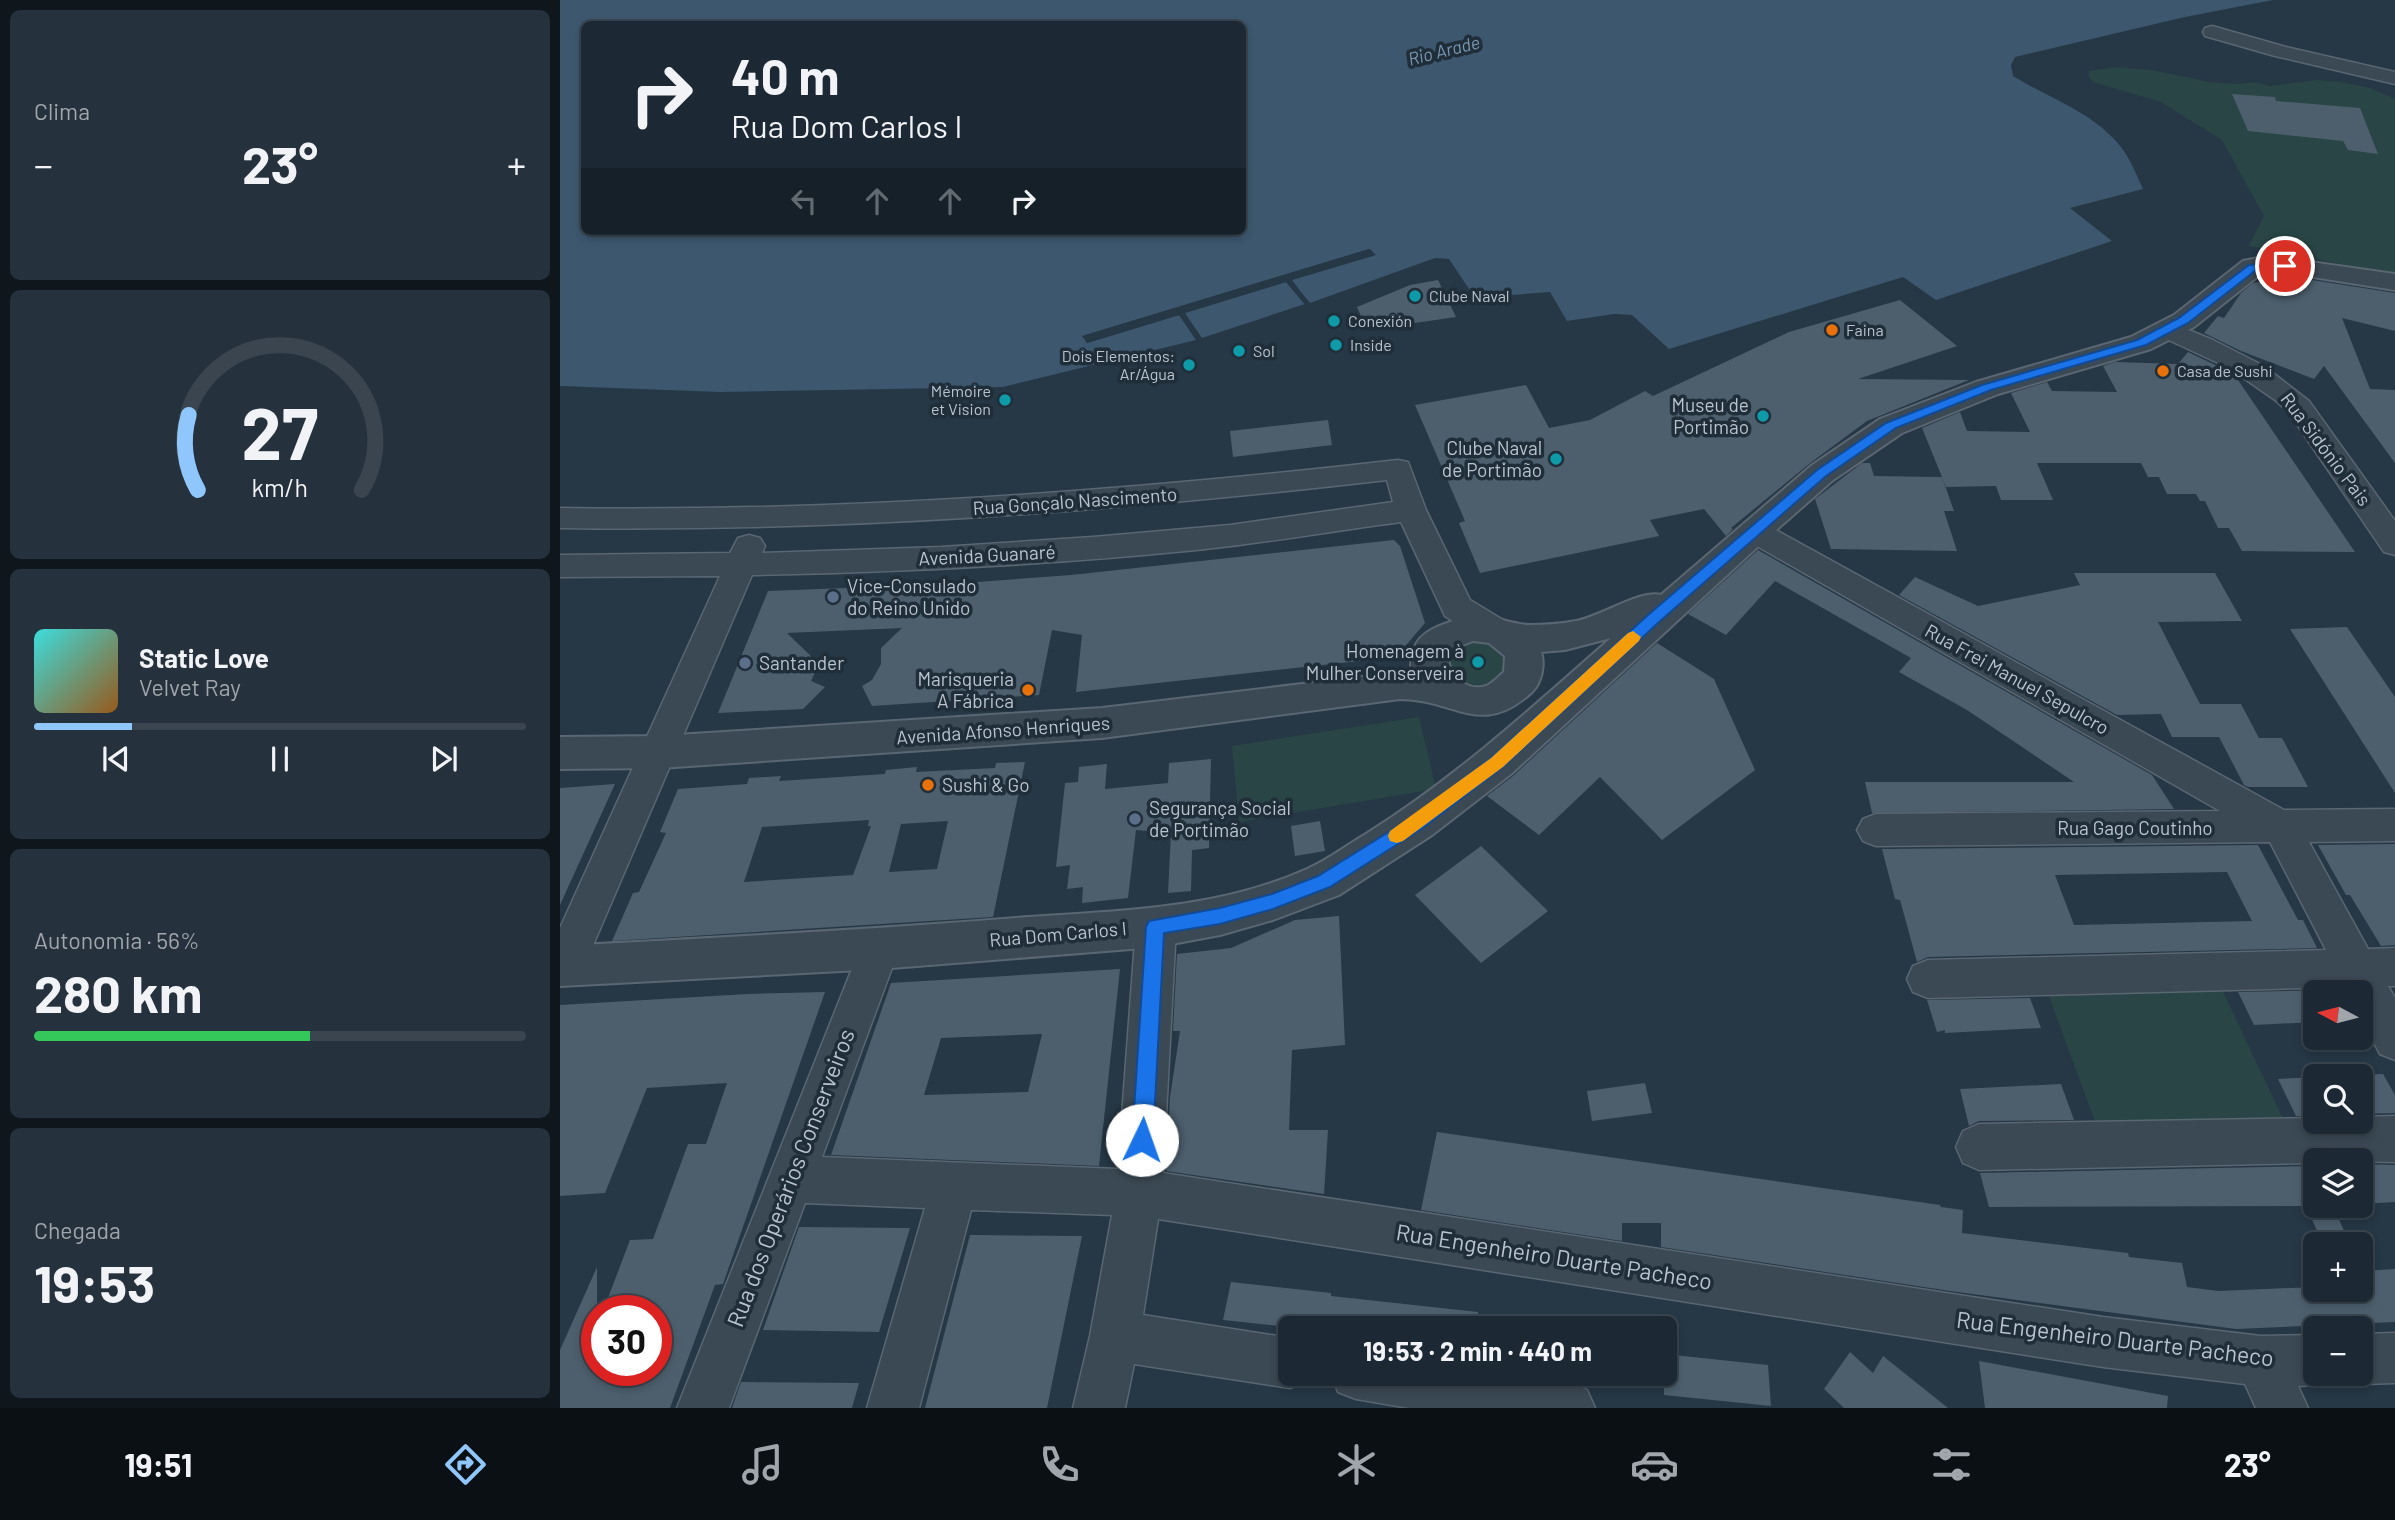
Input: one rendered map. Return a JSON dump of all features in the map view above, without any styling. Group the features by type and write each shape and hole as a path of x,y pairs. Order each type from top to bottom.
{"street":[{"path":"2212,32 2282,52 2395,78"},
{"name":"Rua Dom Carlos I","path":"562,966 879,949 1156,927 1220,916 1273,901 1324,882 1417,823 1497,763 1654,618 1754,531 1822,473 1891,425 1987,388 2141,343 2169,330 2253,267 2269,264 2300,267 2395,282"},
{"name":"Rua Sidónio Pais","path":"2169,330 2245,365 2286,393 2299,407 2395,544"},
{"name":"Rua Gonçalo Nascimento","path":"560,518 759,519 1061,504 1243,488 1398,469 1411,510 1457,608 1500,633"},
{"name":"Avenida Guanaré","path":"560,566 742,566 984,556 1172,542 1411,510"},
{"path":"562,966 742,566 759,519"},
{"name":"Rua Frei Manuel Sepulcro","path":"1754,531 2281,827"},
{"path":"1654,618 1586,660 1518,680 1493,699 1472,701 1444,691 1429,672 1432,649 1452,633 1471,628 1535,640 1559,639 1592,632 1630,617 1706,574"},
{"path":"1497,763 1514,714 1521,648 1500,633"},
{"name":"Avenida Afonso Henriques","path":"560,753 660,752 1102,723 1400,685 1419,685 1444,691"},
{"name":"Rua Gago Coutinho","path":"1876,830 2395,825"},
{"path":"2281,827 2375,967 2395,1040"},
{"path":"1099,1408 1115,1336 1139,1193 1156,927"},
{"name":"Rua dos Operários Conserveiros","path":"704,1408 879,949"},
{"path":"1928,979 2375,967"},
{"path":"1979,1147 2395,1139"},
{"name":"Rua Engenheiro Duarte Pacheco","path":"790,1179 1139,1193 2103,1342 2261,1361 2303,1360"},
{"path":"893,1408 954,1187"},
{"path":"1115,1336 1278,1361"},
{"path":"2373,1359 2395,1358"},
{"path":"2261,1361 2282,1408"},
{"path":"1394,1386 1425,1396 1569,1408"}],"green space":[{"path":"2115,67 2239,84 2256,82 2270,86 2317,80 2341,82 2370,88 2395,99 2395,275 2249,246 2264,216 2222,140 2161,102 2093,82 2088,76 2089,71"},
{"path":"1479,640 1489,642 1502,652 1505,666 1493,680 1479,685 1466,682 1455,674 1449,664 1449,653 1459,644"},
{"path":"1419,717 1436,789 1239,822 1232,746"},
{"path":"2220,985 2284,1121 2098,1130 2047,991"}],"water":[{"name":"Rio Arade","path":"560,0 2273,0 2185,17 2015,57 2011,65 2013,76 2102,127 2122,148 2143,189 2070,208 2112,241 1936,300 1903,277 1669,349 1632,315 1614,314 1567,321 1550,292 1475,298 1449,259 1435,258 1310,303 1291,280 1375,255 1369,249 1083,336 1087,343 1179,315 1196,340 1003,387 720,392 560,386"},
{"path":"1286,282 1305,304 1202,338 1184,313"}],"pier":[{"path":"1370,249 1376,255 1292,280 1311,306 1307,307 1286,282 1185,313 1204,342 1198,342 1179,315 1087,343 1082,336"}],"building":[{"path":"2232,94 2275,97 2276,101 2360,108 2378,154 2348,150 2343,141 2248,131"},
{"path":"2293,277 2395,293 2395,331 2342,318 2370,389 2395,390 2395,463 2324,366 2314,379 2241,351 2204,333 2218,316 2224,318 2241,293 2253,283"},
{"name":"Clube Naval","path":"1438,280 1456,317 1367,330 1357,307 1410,285"},
{"path":"1900,300 1957,346 1858,379 1969,380 1867,421 1809,464 1731,528 1733,529 1726,536 1704,509 1650,520 1659,536 1480,573 1459,523 1465,521 1415,405 1526,385 1549,428 1590,420 1645,391 1653,396 1789,332"},
{"path":"2188,352 2234,374 2355,552 2242,551 2229,528 2218,528 2205,501 2200,501 2196,494 2167,494 2159,477 2148,477 2141,463 2037,463 2053,500 2001,500 1996,486 1946,487 1922,428 1960,412 1967,431 2030,432 2011,393 2047,382 2052,391 2117,392 2103,366 2115,362 2178,364"},
{"path":"1328,420 1332,445 1233,457 1230,431"},
{"path":"1862,463 1870,463 1874,476 1942,477 1954,511 1944,511 1957,551 1831,549 1815,499"},
{"path":"1394,540 1400,546 1425,623 1396,657 1076,692 1082,635 1052,630 1039,695 872,706 862,686 872,680 881,664 881,648 902,628 787,633 819,664 811,681 825,687 803,709 718,713 768,591 950,584 1071,575"},
{"path":"1758,550 2152,775 2174,809 1872,813 1865,782 2074,782 1967,710 1899,672 1911,658 1775,581 1726,635 1688,614"},
{"path":"2074,573 2215,573 2242,621 2158,622 2200,704 2241,704 2259,738 2282,738 2308,787 2248,787 2244,785 2219,737 2172,737 2161,714 2117,715 1899,595 1915,577 1978,606 2080,585"},
{"path":"2347,627 2395,697 2395,793 2290,629"},
{"path":"1657,643 1714,679 1755,770 1662,840 1600,777 1539,835 1487,796 1513,776"},
{"name":"Segurança Social de Portimão","path":"1211,759 1209,848 1192,850 1191,891 1168,893 1171,833 1136,830 1128,898 1082,903 1083,887 1067,889 1070,865 1056,867 1065,783 1078,782 1079,767 1107,764 1105,789 1168,783 1169,763"},
{"path":"1025,762 993,917 612,941 633,893 639,892 666,833 660,832 678,789 747,784 749,778 781,776 779,781 885,774 886,770 917,767 916,772 995,768 996,763","holes":["869,820 868,826 871,826 853,875 744,882 762,827","948,821 937,869 889,872 901,824"]},
{"path":"615,784 560,905 560,788"},
{"path":"1320,821 1325,851 1295,856 1291,826"},
{"path":"2395,844 2395,945 2381,946 2350,895 2346,895 2318,845"},
{"path":"2258,845 2298,920 2303,920 2317,948 1928,957 1917,962 1900,900 1895,899 1882,849","holes":["2227,872 2252,921 2074,925 2055,875"]},
{"path":"1481,846 1548,911 1481,963 1415,895"},
{"path":"1339,916 1345,1045 1292,1050 1289,1130 1328,1130 1324,1194 1166,1171 1170,1097 1180,1031 1173,1031 1177,954 1231,948 1295,920"},
{"path":"1120,969 1099,1166 831,1155 891,983","holes":["1042,1034 1028,1092 924,1095 941,1038"]},
{"path":"2303,991 2303,1023 2254,1025 2238,992"},
{"path":"825,992 723,1284 715,1285 670,1408 560,1408 560,1350 581,1303 581,1386 672,1386 672,1295 609,1295 630,1240 653,1239 688,1144 706,1144 727,1083 647,1088 605,1193 560,1196 560,1005"},
{"path":"2030,998 2041,1028 1945,1033 1945,1030 1937,1032 1927,1000"},
{"path":"2373,1074 2383,1074 2395,1095 2395,1113 2373,1114"},
{"path":"2303,1078 2303,1116 2296,1116 2278,1079"},
{"path":"1645,1083 1652,1113 1592,1121 1587,1091"},
{"path":"2061,1084 2074,1120 1979,1121 1969,1126 1960,1089"},
{"path":"1437,1132 1940,1205 1963,1210 1962,1233 2128,1253 2129,1257 2182,1263 2187,1287 2218,1291 2303,1287 2303,1302 2373,1302 2373,1270 2395,1269 2395,1322 2373,1323 2373,1316 2303,1316 2303,1326 2236,1329 1950,1291 1661,1247 1661,1223 1622,1223 1622,1241 1421,1210"},
{"path":"2373,1164 2395,1165 2395,1202 2373,1203"},
{"path":"2303,1166 2303,1206 1989,1207 1980,1173"},
{"path":"2311,1218 2338,1218 2345,1232 2318,1232"},
{"path":"799,1227 910,1228 879,1332 763,1330"},
{"path":"970,1235 1082,1236 1047,1408 925,1408"},
{"path":"597,1267 597,1295 585,1295"},
{"path":"1231,1282 1478,1312 1478,1316 1278,1316 1278,1326 1223,1320"},
{"path":"1850,1352 1873,1373 1883,1356 1948,1408 1844,1408 1824,1389"},
{"path":"1677,1355 1768,1365 1771,1406 1664,1395 1664,1386 1677,1386"},
{"path":"1979,1361 2168,1396 2167,1408 1985,1408"},
{"path":"741,1382 859,1383 852,1408 732,1408"}],"slow traffic":[{"path":"1397,836 1497,763 1633,637"}],"place":[{"name":"Clube Naval","path":"1415,296"},
{"name":"Conexión","path":"1334,321"},
{"name":"Faina","path":"1832,330"},
{"name":"Inside","path":"1336,345"},
{"name":"Sol","path":"1239,351"},
{"name":"Dois Elementos: Ar/Água","path":"1189,365"},
{"name":"Casa de Sushi","path":"2163,371"},
{"name":"Mémoire et Vision","path":"1005,400"},
{"name":"Museu de Portimão","path":"1763,416"},
{"name":"Clube Naval de Portimão","path":"1556,459"},
{"name":"Vice-Consulado do Reino Unido","path":"833,597"},
{"name":"Homenagem à Mulher Conserveira","path":"1478,662"},
{"name":"Santander","path":"745,663"},
{"name":"Marisqueria A Fábrica","path":"1028,690"},
{"name":"Sushi & Go","path":"928,785"},
{"name":"Segurança Social de Portimão","path":"1135,819"}],"route":[{"path":"1142,1140 1156,927 1220,916 1273,901 1324,882 1417,823 1497,763 1654,618 1822,473 1891,425 1987,388 2141,343 2184,320 2253,267 2269,264 2285,266"}]}
